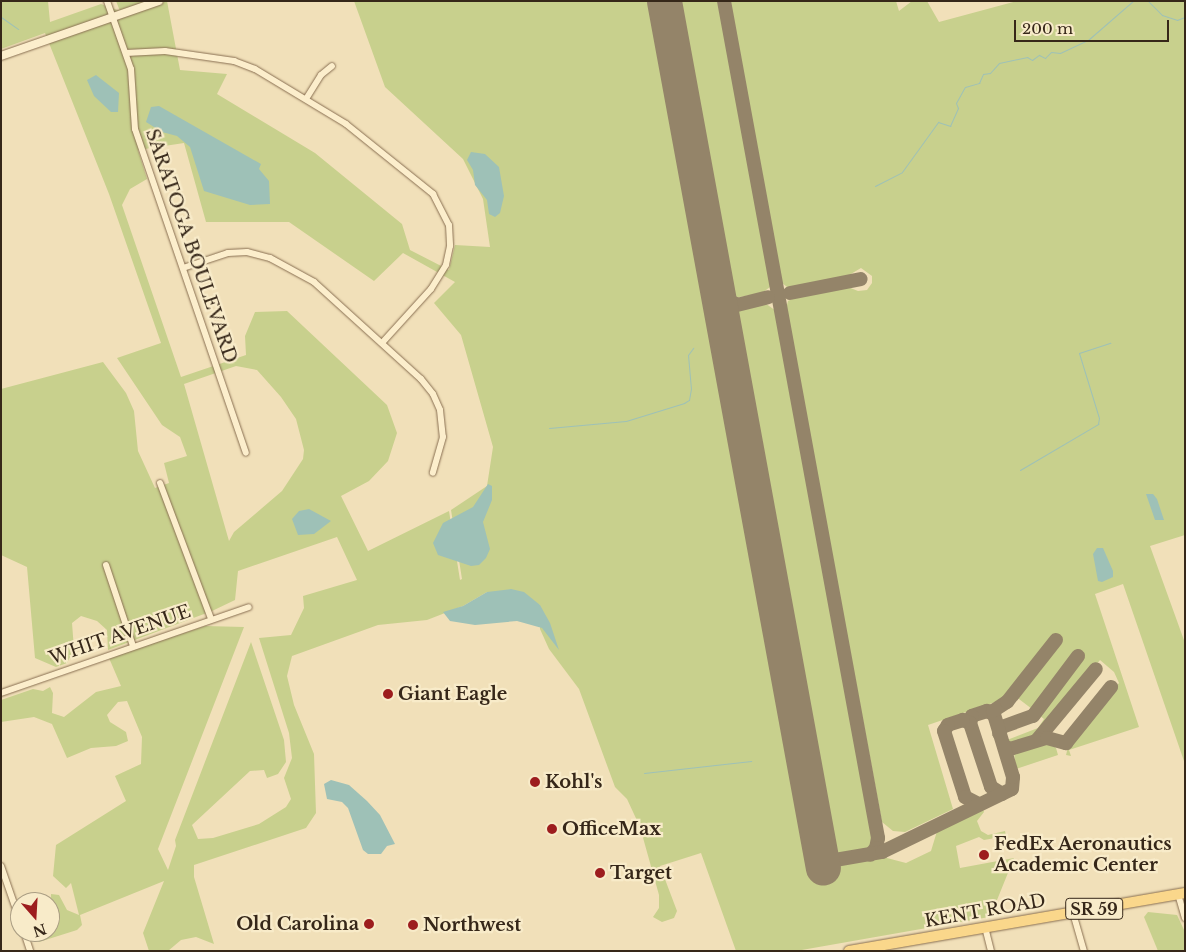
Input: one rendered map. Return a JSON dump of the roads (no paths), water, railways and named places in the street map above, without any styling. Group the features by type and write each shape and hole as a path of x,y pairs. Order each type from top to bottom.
{"main road":[{"name":"KENT ROAD","path":"849,951 1181,894"}],"street":[{"name":"SARATOGA BOULEVARD","path":"107,1 126,53 133,79 134,129 246,453"},
{"path":"1,56 159,1"},
{"path":"126,53 154,50 240,63 306,99 346,124 427,188 447,219 450,246 443,272 383,342"},
{"path":"306,99 321,75 332,66"},
{"path":"183,268 228,253 260,254 314,282 383,342 421,379 438,402 444,437 433,473"},
{"path":"160,482 210,619"},
{"path":"106,565 133,646"},
{"name":"WHIT AVENUE","path":"1,693 249,607"},
{"path":"1,866 10,892"},
{"path":"1181,894 1185,918"},
{"path":"1073,912 1084,951"},
{"path":"985,927 991,951"}],"water":[{"path":"96,75 119,93 118,112 111,112 94,96 87,80"},
{"path":"159,106 261,164 259,169 269,181 270,204 250,205 204,191 190,147 177,136 162,132 146,122 151,107"},
{"path":"471,152 485,154 499,167 504,196 500,213 495,217 489,214 487,200 475,185 473,170 467,160"},
{"path":"488,484 492,486 492,500 483,522 490,549 486,558 479,565 471,566 438,555 433,543 443,523 473,507"},
{"path":"1146,494 1153,494 1157,499 1164,520 1155,520"},
{"path":"309,509 331,521 314,534 298,535 292,519 299,511"},
{"path":"1097,548 1103,548 1113,571 1113,577 1102,582 1098,581 1093,554"},
{"path":"511,589 524,592 540,605 550,623 559,650 542,628 517,621 475,625 450,621 443,612 463,606 487,592"},
{"path":"331,780 349,785 367,801 380,815 395,844 387,846 381,854 368,854 363,850 348,808 342,802 327,799 324,784"}],"waterway":[{"path":"875,186 902,172 938,122 950,126 958,108 956,103 965,87 979,83 983,74 990,73 999,63 1027,57 1032,60 1039,55 1045,58 1051,52 1060,53 1088,40 1133,1"},
{"path":"1148,1 1162,15 1177,20 1185,17"},
{"path":"1,17 18,29"},
{"path":"1020,470 1098,424 1099,418 1079,353 1110,343"},
{"path":"549,428 626,421 684,403 689,400 691,389 688,355 693,348"},
{"path":"644,773 751,761"}],"place":[{"name":"Giant Eagle","path":"388,694"},
{"name":"Kohl's","path":"535,782"},
{"name":"OfficeMax","path":"552,829"},
{"name":"FedEx Aeronautics Academic Center","path":"984,855"},
{"name":"Target","path":"600,873"},
{"name":"Old Carolina","path":"369,924"},
{"name":"Northwest","path":"413,925"}]}
